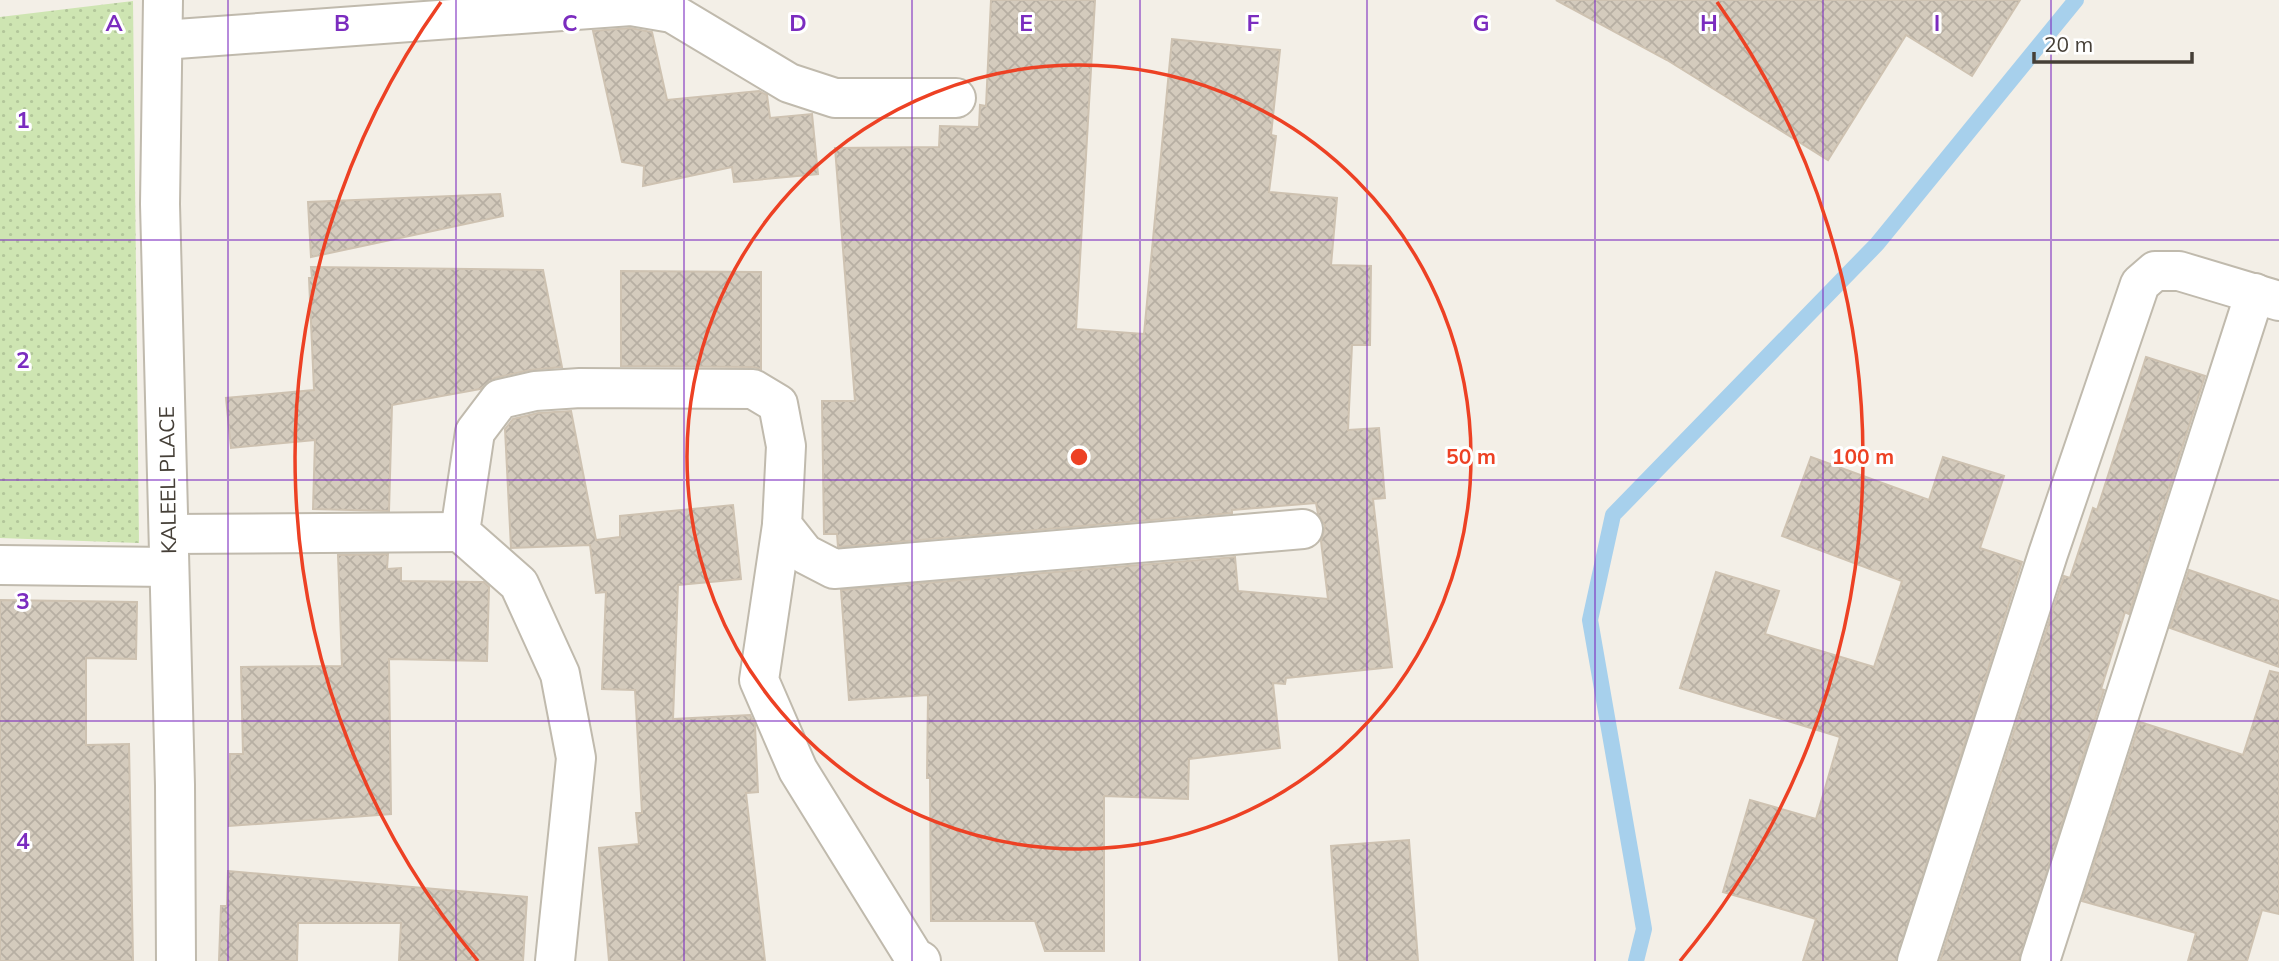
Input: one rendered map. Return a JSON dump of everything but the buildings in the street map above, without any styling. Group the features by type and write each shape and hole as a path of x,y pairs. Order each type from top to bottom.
{"street":[{"name":"KALEEL PLACE","path":"163,0 160,204 175,785 176,961"},
{"path":"163,40 631,6 672,13 789,83 835,98 956,97"},
{"path":"1917,961 2043,568 2140,284 2155,271 2179,271 2267,297 2040,961"},
{"path":"460,532 475,432 500,399 535,391 580,388 753,389 778,404 786,446 782,524 759,680 798,771 914,957 920,961"},
{"path":"782,524 805,554 834,569 1303,528"},
{"path":"0,565 460,532 519,584 560,674 576,758 555,961"}],"green space":[{"path":"133,1 139,543 0,538 0,17"}],"waterway":[{"path":"1636,961 1644,929 1590,620 1613,515 1877,244 2076,0"}]}
